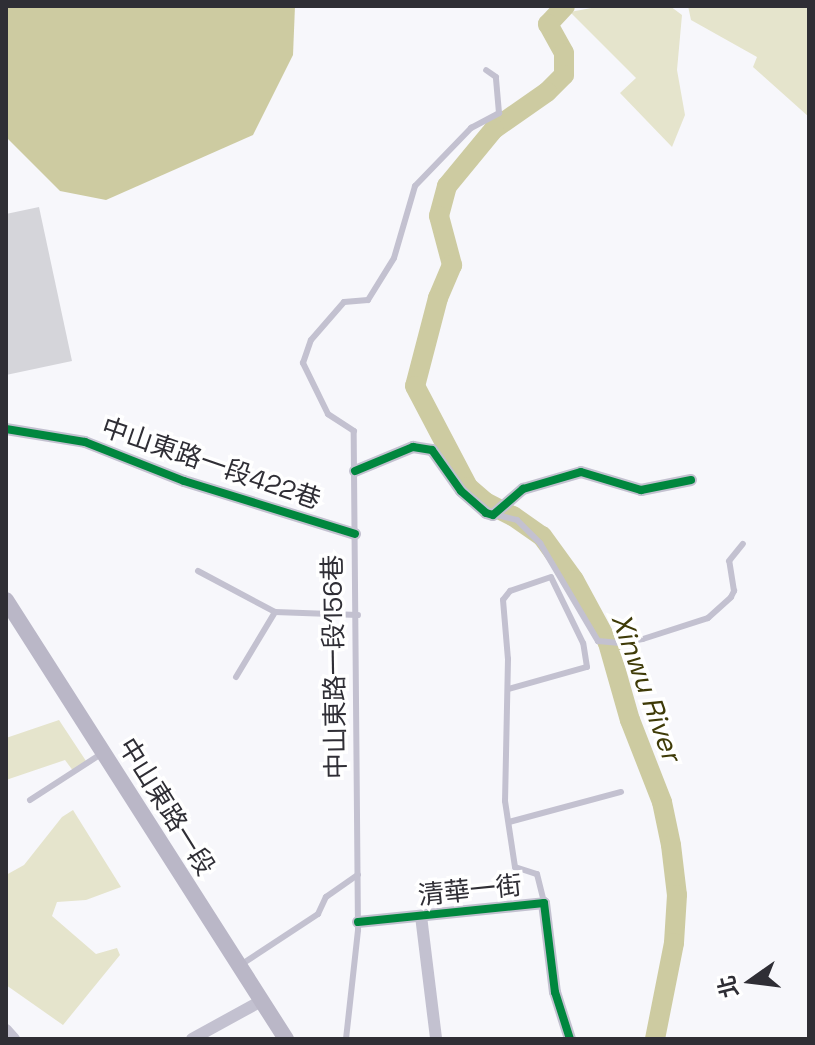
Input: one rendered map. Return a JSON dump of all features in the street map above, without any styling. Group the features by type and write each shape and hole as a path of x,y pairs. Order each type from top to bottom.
{"main road":[{"name":"中山東路一段","path":"6,600 286,1039"}],"street":[{"name":"中山東路一段422巷","path":"6,429 85,442 184,481 355,534"},
{"path":"355,471 413,447 432,450 461,491 486,513 496,512 523,489 581,472 641,490 691,480"},
{"name":"清華一街","path":"358,922 544,903 555,992 570,1039"},
{"path":"421,916 436,1039"},
{"path":"192,1039 261,1001"},
{"path":"6,1030 14,1039"}],"lane":[{"name":"中山東路一段156巷","path":"346,1039 358,922 358,615 354,431 328,414 303,363 311,340 344,302 368,300 394,258 415,186 471,128 499,113 496,77 486,70"},
{"path":"496,512 517,520 540,543 598,641 620,643 708,618 734,591 729,561 743,544"},
{"path":"198,571 275,612 358,615"},
{"path":"508,689 587,667 583,643 551,577 505,594 508,689 505,801 515,867 537,874 544,903"},
{"path":"236,677 275,612"},
{"path":"30,800 104,752"},
{"path":"509,822 621,792"},
{"path":"238,966 318,914 326,897 358,875"}],"green space":[{"path":"602,6 670,6 682,15 677,70 685,115 672,147 620,93 636,78 570,12"},
{"path":"688,6 809,6 809,117 753,67 757,57 691,20"},
{"path":"59,720 88,764 74,772 65,760 6,780 6,738"},
{"path":"73,810 121,887 86,900 57,902 52,916 96,954 117,948 120,955 63,1025 6,985 6,875 24,865 62,817"}],"shaded area":[{"path":"6,6 295,6 293,55 253,135 106,200 60,191 6,137"}],"building":[{"path":"39,207 72,361 6,375 6,214"}],"waterway":[{"name":"Xinwu River","path":"565,6 548,24 564,53 564,75 547,92 494,129 447,186 439,216 452,265 438,298 415,386 468,487 485,502 542,536 574,580 608,643 630,720 662,802 677,895 674,943 655,1039"}],"cycle path":[{"path":"6,429 85,442 184,481 355,534"},
{"path":"355,471 413,447 432,450 461,491 486,513 493,515 523,489 581,472 641,490 691,480"},
{"path":"358,922 544,903 555,992 570,1039"}]}
